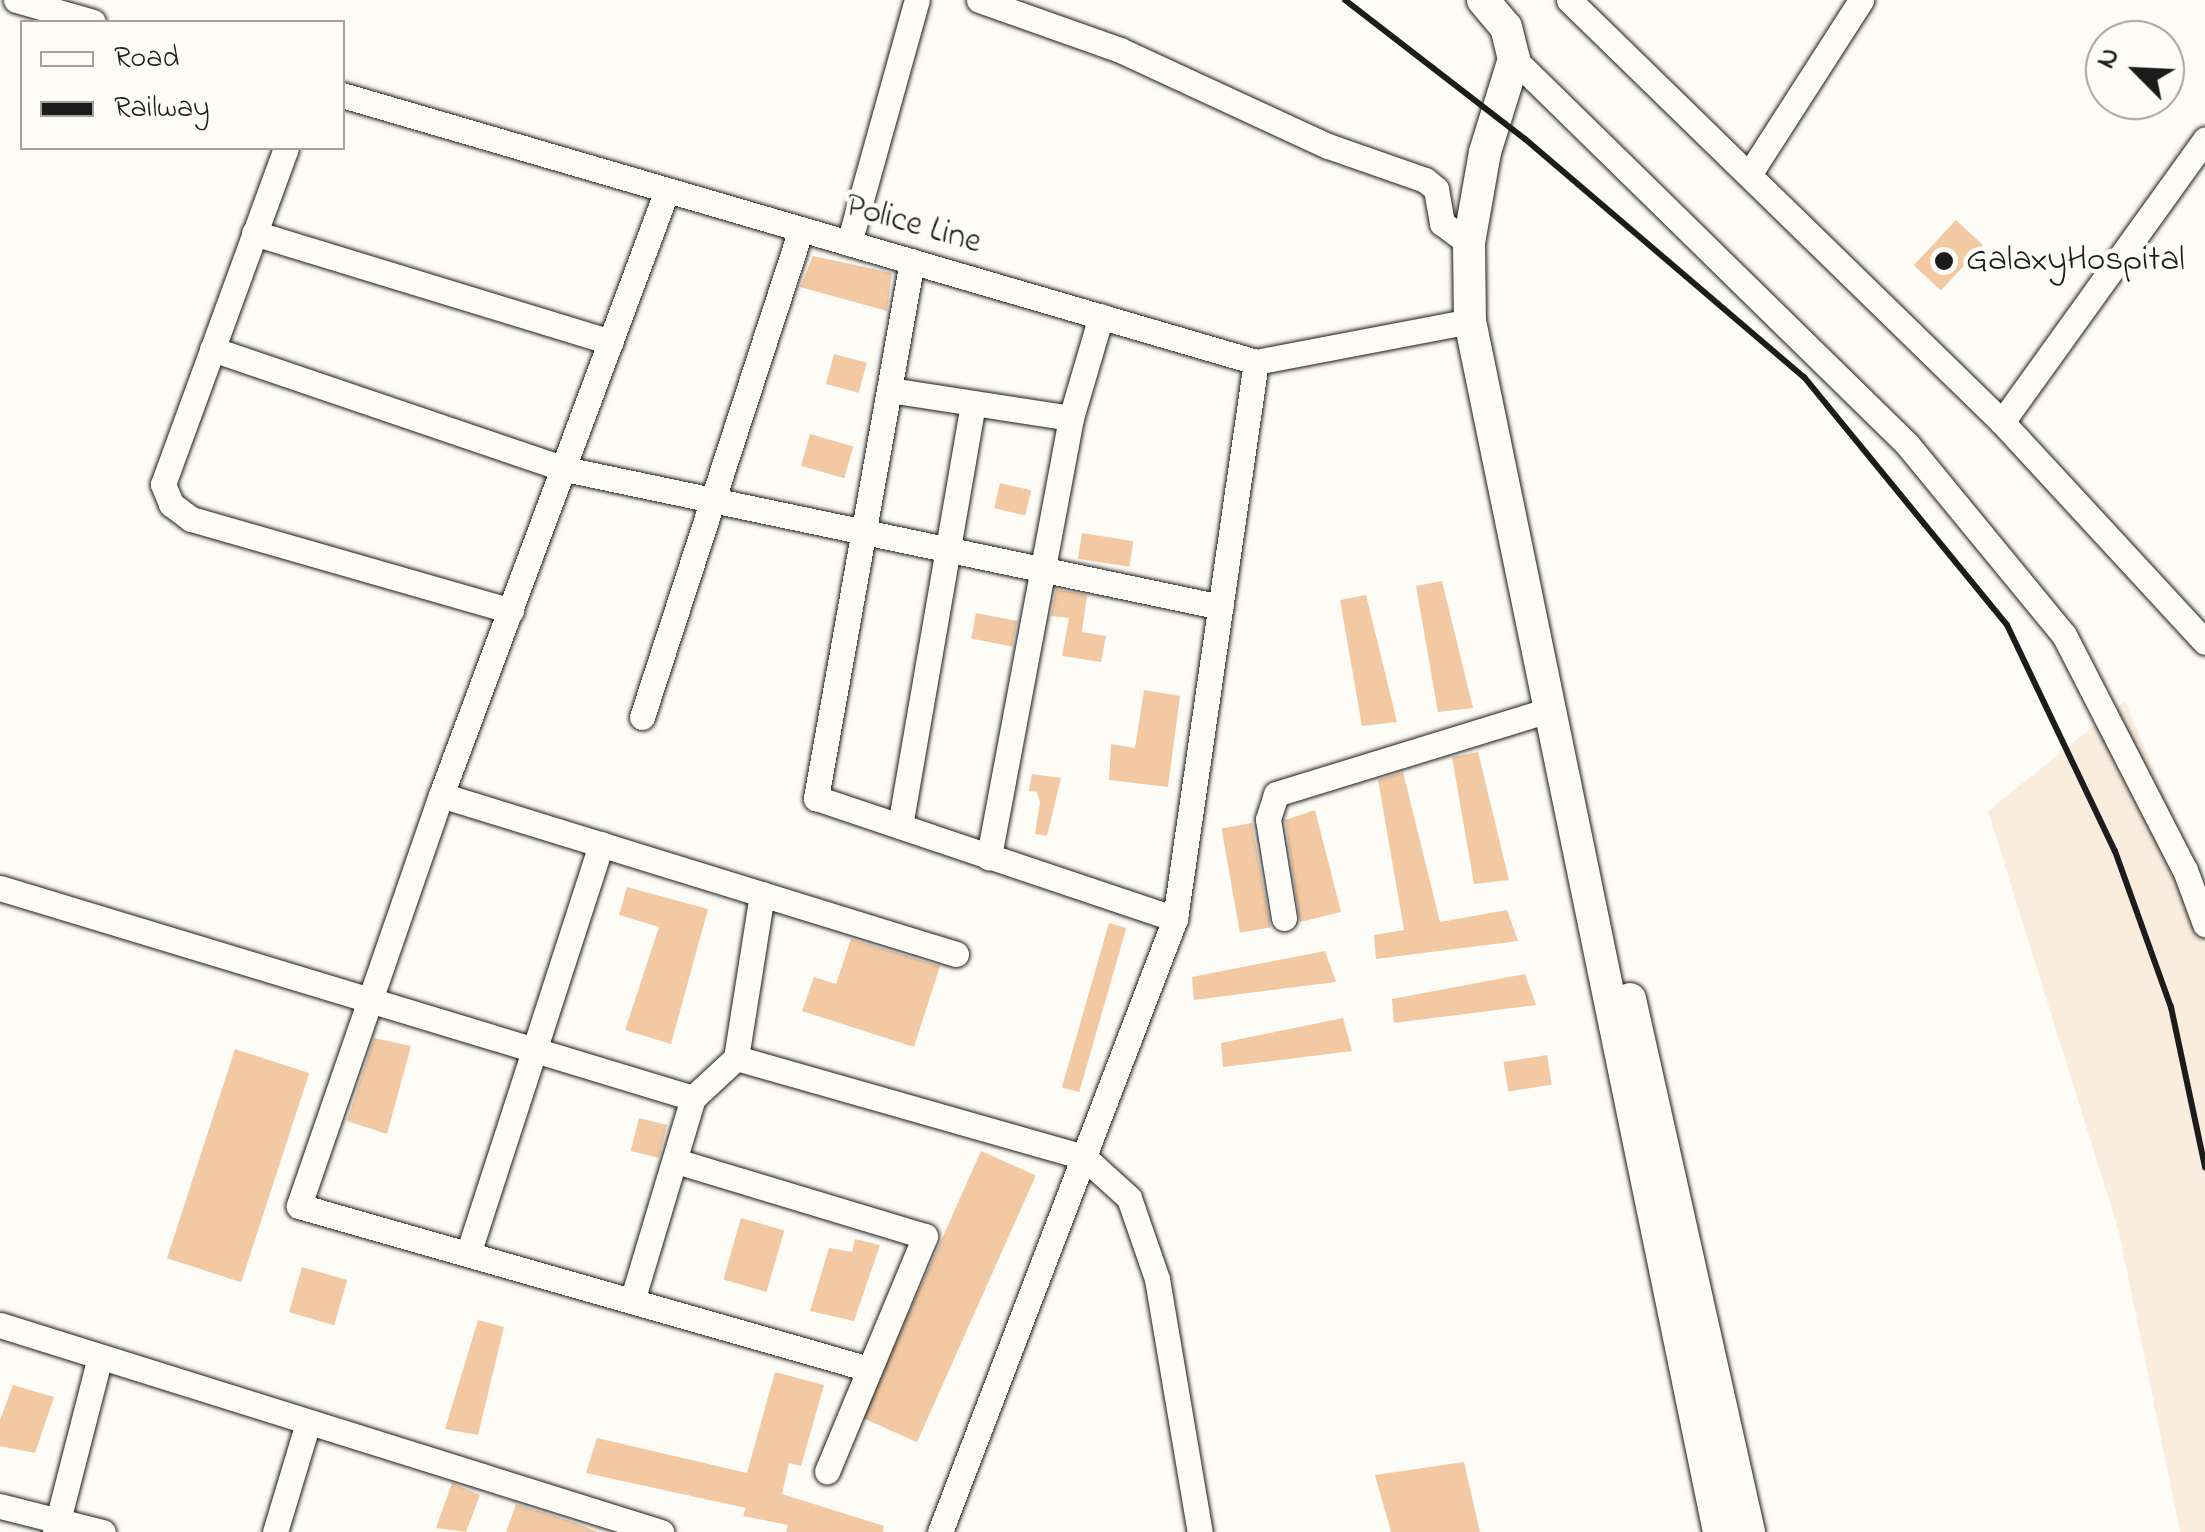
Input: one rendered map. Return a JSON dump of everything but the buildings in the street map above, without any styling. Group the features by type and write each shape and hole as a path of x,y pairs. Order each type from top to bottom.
{"main road":[{"path":"1483,0 1506,27 1514,59 1485,152 1470,243 1470,320 1545,667 1546,712 1720,1532"},
{"path":"1545,667 1565,696 1748,1532"}],"street":[{"path":"16,0 86,20"},
{"path":"849,243 917,0"},
{"path":"979,0 1120,50 1328,146 1425,180 1436,189 1442,224 1470,243"},
{"path":"1569,0 2002,422 2205,642"},
{"path":"1750,174 1861,0"},
{"path":"1514,59 1907,444 2064,634 2185,870 2205,924"},
{"name":"Police Line","path":"345,96 1256,362 1470,320"},
{"path":"2002,422 2205,139"},
{"path":"285,150 163,484 171,504 191,518 511,611"},
{"path":"667,190 440,795 299,1206 868,1368"},
{"path":"642,717 801,229"},
{"path":"254,233 611,342"},
{"path":"912,262 816,798 1175,919"},
{"path":"989,857 1070,418 1100,316"},
{"path":"212,348 565,469 1220,607"},
{"path":"940,1532 1175,919 1256,362"},
{"path":"890,390 1070,418"},
{"path":"900,826 951,551 973,403"},
{"path":"1284,918 1268,818 1276,794 1546,712"},
{"path":"440,795 956,954"},
{"path":"468,1254 601,844"},
{"path":"0,888 693,1098"},
{"path":"632,1301 693,1098 736,1058 762,894"},
{"path":"736,1058 1084,1157 1129,1198 1157,1280 1200,1532"},
{"path":"676,1161 925,1236 827,1471"},
{"path":"0,1325 660,1532"},
{"path":"57,1526 100,1357"},
{"path":"275,1532 308,1424"},
{"path":"0,1506 57,1526 103,1532"}],"shaded area":[{"path":"2125,701 2205,891 2205,1532 2180,1532 2119,1232 1988,811"}],"railway":[{"path":"1345,0 1525,139 1804,377 2007,625 2115,851 2171,1007 2205,1167"}],"place":[{"name":"GalaxyHospital","path":"1944,261"}]}
